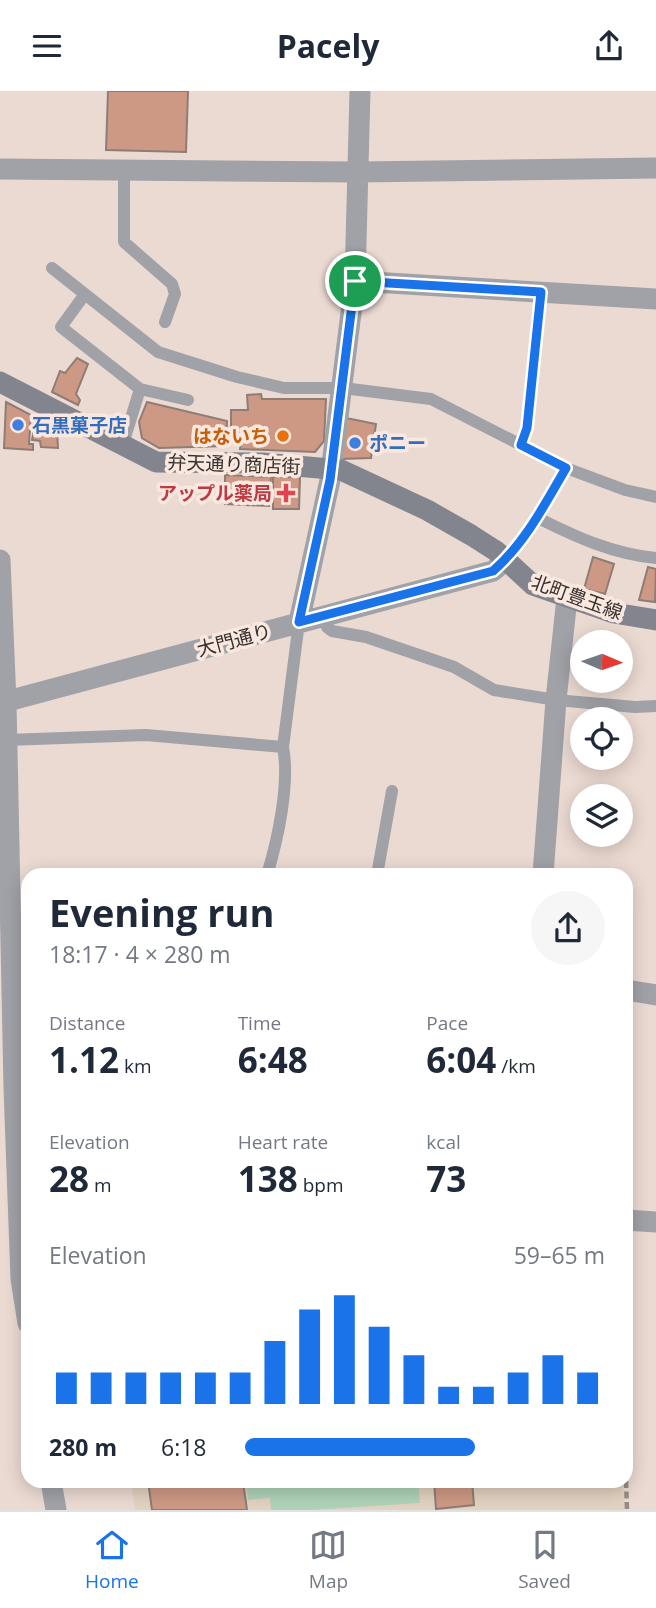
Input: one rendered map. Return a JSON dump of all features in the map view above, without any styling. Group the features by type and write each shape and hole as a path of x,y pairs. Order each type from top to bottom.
{"main road":[{"name":"弁天通り商店街","path":"0,382 156,462 263,463 332,468 427,510 488,546 505,561"},
{"name":"北町豊玉線","path":"505,561 533,585 614,613 656,619"}],"street":[{"path":"299,622 332,468 343,388 355,281 360,91"},
{"path":"0,169 359,172 656,168"},
{"path":"355,281 656,299"},
{"path":"0,561 12,913 7,1089 21,1138"},
{"name":"大門通り","path":"3,702 493,571 505,561"},
{"path":"544,868 556,700 567,598"},
{"path":"633,991 656,995"},
{"path":"633,1220 656,1222"},
{"path":"0,1281 21,1278"},
{"path":"52,1488 55,1510"}],"lane":[{"path":"124,171 124,242 172,284 176,294 165,322"},
{"path":"52,268 158,352 237,377 284,388 343,388 431,399 566,468 625,490 656,496"},
{"path":"521,445 527,428 541,292"},
{"path":"85,294 61,327 140,389 188,400"},
{"path":"123,444 140,389"},
{"path":"505,561 538,518 566,468"},
{"path":"538,518 579,538 622,553 656,558"},
{"path":"323,616 327,627 332,631 366,637 454,667 494,690 556,700 635,707 656,706"},
{"path":"268,868 286,765 283,747 299,622"},
{"path":"6,740 146,735 283,747"},
{"path":"378,868 392,790"}],"path":[{"path":"626,1488 627,1510"}],"shaded area":[{"path":"132,1488 623,1488 625,1510 135,1510"}],"green space":[{"path":"247,1488 419,1488 420,1503 271,1510 270,1498 248,1500"}],"building":[{"path":"108,91 188,91 186,152 106,150"},
{"path":"77,358 88,364 76,394 80,400 78,405 52,392 60,371 65,373"},
{"path":"261,394 262,399 326,399 324,441 315,452 240,449 241,443 231,443 231,410 248,410 247,395"},
{"path":"6,402 31,415 29,444 33,444 33,450 4,448"},
{"path":"147,402 227,421 226,446 159,448 142,438 139,422"},
{"path":"37,416 57,430 58,448 41,447 40,441 32,440"},
{"path":"346,418 376,424 371,458 341,459"},
{"path":"225,475 271,477 269,506 225,504"},
{"path":"273,477 300,477 299,509 273,509"},
{"path":"593,557 614,564 605,594 584,589"},
{"path":"648,567 656,569 655,602 639,600"},
{"path":"149,1488 244,1488 247,1510 152,1510"},
{"path":"434,1488 473,1488 474,1505 436,1509"}],"place":[{"name":"石黒菓子店","path":"18,425"},
{"name":"はないち","path":"283,436"},
{"name":"ポニー","path":"355,443"},
{"name":"アップル薬局","path":"286,493"}],"route":[{"path":"355,281 541,292 527,428 521,445 566,468 538,518 505,561 493,571 299,622 332,468 355,281"}]}
